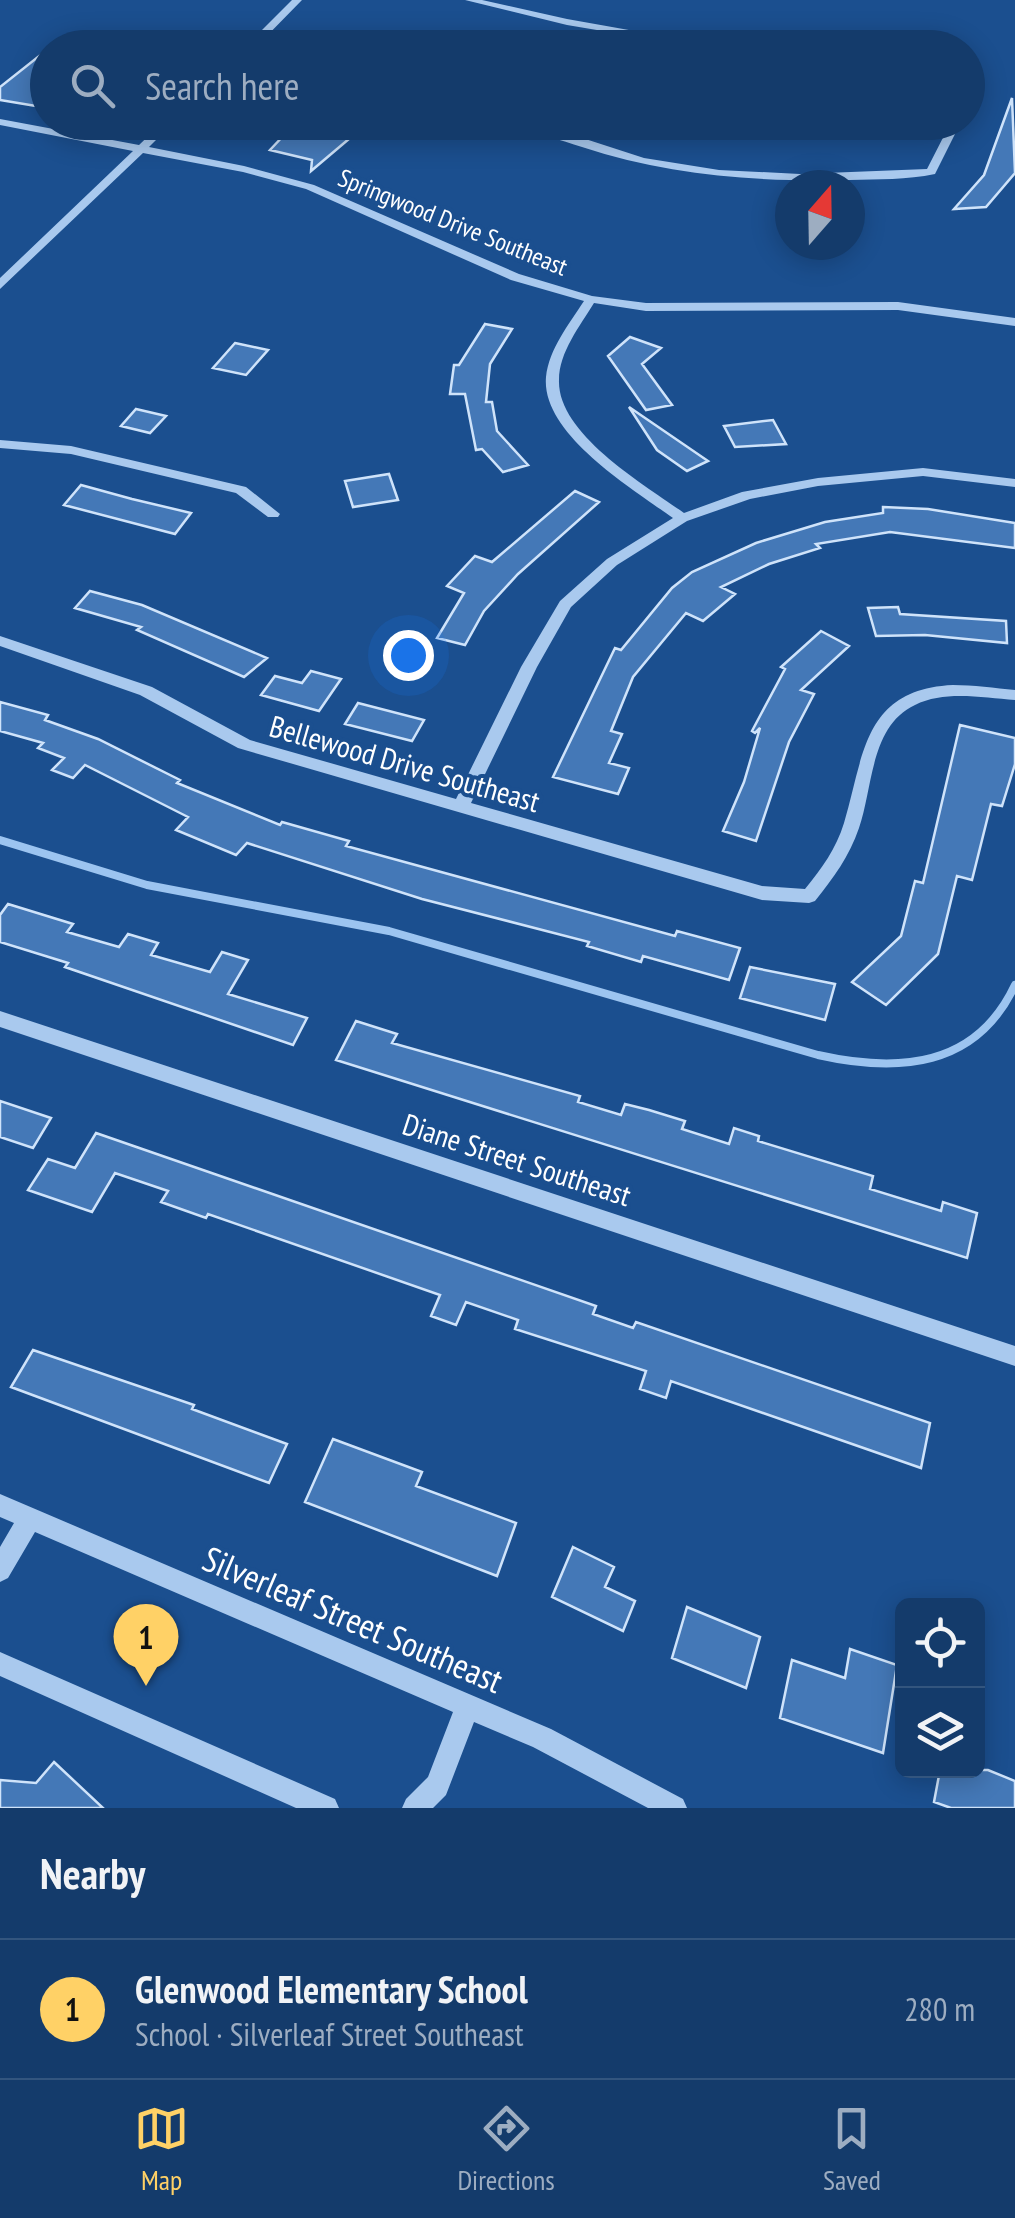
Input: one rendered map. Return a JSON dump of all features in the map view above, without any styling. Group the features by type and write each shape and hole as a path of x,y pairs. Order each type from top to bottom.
{"street":[{"path":"266,30 297,0"},
{"path":"470,0 616,30"},
{"name":"Springwood Drive Southeast","path":"0,122 30,128"},
{"name":"Springwood Drive Southeast","path":"87,140 244,168 310,187 516,277 591,299 646,307 881,305 1015,322"},
{"path":"0,284 151,140"},
{"path":"570,140 651,166 784,178 931,172 947,140"},
{"path":"591,299 564,341 555,366 552,387 557,407 594,452 682,518"},
{"path":"0,444 71,450 241,490 273,514"},
{"path":"460,808 528,667 566,604 612,562 682,518 747,495 818,482 923,472 1015,483"},
{"name":"Bellewood Drive Southeast","path":"0,641 146,691 244,744 762,893 808,896 830,878 873,742 889,714 920,694 956,688 1015,695"},
{"name":"Diane Street Southeast","path":"0,1019 1015,1356"},
{"name":"Silverleaf Street Southeast","path":"0,1505 542,1738 674,1808"},
{"path":"0,1570 30,1518"},
{"path":"0,1664 326,1808"},
{"path":"415,1808 437,1786 468,1706"}],"building":[{"path":"30,63 30,105 0,100 0,87"},
{"path":"1012,98 1015,173 986,207 954,209 984,175"},
{"path":"279,140 348,140 311,171 312,160 270,150"},
{"path":"485,324 512,329 490,364 486,402 492,402 497,431 528,465 503,472 482,449 476,450 465,394 450,394 454,365 459,365"},
{"path":"630,337 661,348 642,364 672,405 646,410 608,356"},
{"path":"235,343 268,350 246,375 213,368"},
{"path":"629,407 708,461 687,471 657,450"},
{"path":"136,409 166,416 150,433 121,426"},
{"path":"773,420 786,444 735,447 724,426"},
{"path":"389,474 398,500 353,507 345,481"},
{"path":"81,485 191,513 175,534 64,505"},
{"path":"575,491 599,502 518,574 484,611 465,645 437,638 464,593 447,586 475,556 492,562"},
{"path":"883,507 928,509 1015,523 1015,548 890,532 816,544 820,548 769,564 721,587 735,594 703,621 686,613 633,677 611,731 622,734 609,763 629,768 618,794 553,777 615,648 621,650 672,588 692,572 756,543 825,522 883,513"},
{"path":"90,591 142,605 267,658 244,677 137,630 141,627 75,608"},
{"path":"898,607 900,614 1006,621 1007,643 925,635 876,636 868,608"},
{"path":"821,631 849,646 801,690 814,694 789,742 756,841 723,831 744,782 760,728 752,731 785,669 781,667"},
{"path":"311,671 341,679 319,711 261,695 275,676 302,683"},
{"path":"0,702 48,715 45,720 98,739 180,780 177,783 280,825 282,822 349,841 346,846 675,936 677,931 740,948 729,980 643,956 641,962 587,946 589,942 422,899 247,843 236,855 176,830 188,817 85,765 73,778 52,770 64,758 38,748 43,743 0,731"},
{"path":"358,703 424,720 412,741 345,724"},
{"path":"960,725 1015,738 1015,764 1002,806 991,804 972,880 957,876 938,954 886,1005 852,982 901,936 915,881 923,883"},
{"path":"8,904 73,924 67,932 119,947 128,934 158,943 151,955 210,972 222,952 248,960 228,994 307,1018 293,1045 65,967 68,963 0,942 0,915"},
{"path":"750,967 835,984 825,1020 740,998"},
{"path":"356,1021 397,1034 392,1043 580,1096 578,1102 621,1115 625,1104 649,1110 685,1121 682,1129 729,1144 734,1128 759,1136 758,1141 873,1176 870,1189 941,1211 943,1202 977,1213 967,1258 336,1060"},
{"path":"0,1101 51,1118 33,1148 0,1137"},
{"path":"96,1133 596,1306 593,1314 633,1328 636,1322 930,1423 921,1468 671,1381 666,1398 640,1389 646,1371 515,1329 518,1320 466,1302 456,1325 431,1316 440,1295 208,1214 206,1218 161,1202 168,1191 115,1173 92,1212 28,1190 48,1159 75,1168"},
{"path":"33,1350 194,1405 192,1409 287,1444 269,1483 11,1387"},
{"path":"333,1439 422,1472 416,1486 516,1523 497,1576 305,1502"},
{"path":"573,1547 614,1567 605,1587 635,1601 623,1631 552,1597"},
{"path":"687,1607 760,1637 746,1688 672,1658"},
{"path":"850,1649 895,1664 883,1753 780,1718 792,1660 845,1678"},
{"path":"54,1762 103,1808 0,1808 0,1780 36,1783"},
{"path":"988,1770 1015,1781 1015,1808 951,1808 934,1802 938,1778 985,1778"}],"waterway":[{"path":"0,840 147,885 389,931 848,1061 905,1063 957,1048 999,1013 1015,985"}],"place":[{"name":"Glenwood Elementary School","path":"146,1686"}]}
